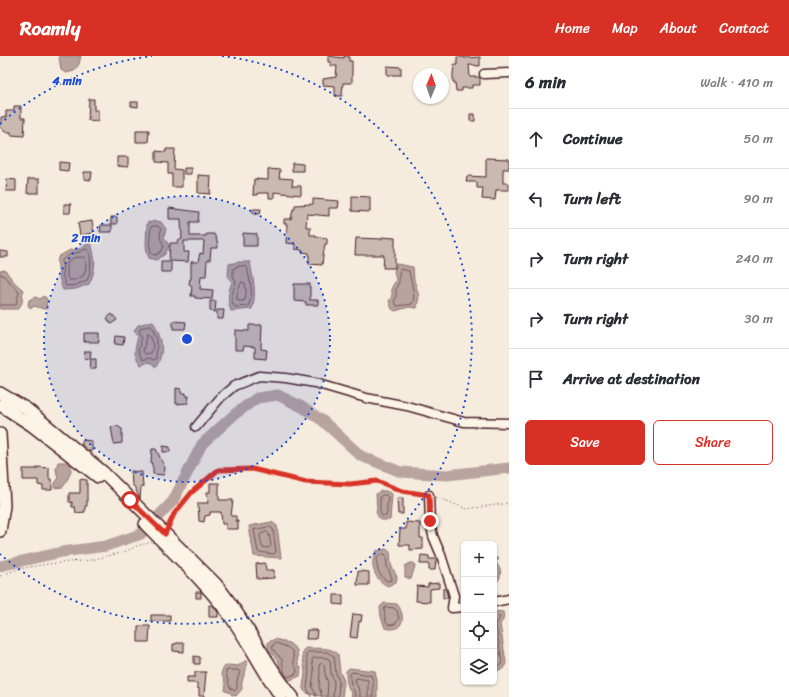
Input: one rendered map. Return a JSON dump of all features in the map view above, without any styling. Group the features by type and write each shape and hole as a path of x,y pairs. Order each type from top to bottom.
{"main road":[{"path":"0,393 27,409 103,472 130,504 160,535 216,598 233,620 262,669 281,697"},
{"path":"0,405 32,425 130,504"},
{"path":"0,434 4,506 0,531"},
{"path":"160,535 216,584 231,602 274,673 292,697"}],"street":[{"path":"484,74 509,73"},
{"path":"196,427 221,397 234,386 259,376 286,378 315,383 366,398 407,406 464,422 509,423"},
{"path":"429,495 430,521 433,536 441,555 454,596 452,608 461,607"},
{"path":"497,601 509,599"}],"path":[{"path":"0,576 18,569 48,564 91,560 124,552 137,546 153,542 160,535 174,514 192,492 218,470 252,469 306,482 350,484 377,481 402,491 429,495 467,509 509,503"}],"water":[{"path":"59,56 81,56 79,64 74,71 66,73 61,70"},
{"path":"156,221 161,222 166,229 164,237 169,246 165,254 157,260 149,258 146,245 147,223"},
{"path":"91,242 94,253 94,268 89,284 76,289 63,290 60,282 58,257 70,250 79,249"},
{"path":"250,262 254,286 254,297 252,309 231,311 228,296 232,282 228,277 229,264"},
{"path":"397,264 413,267 414,280 419,296 417,308 409,307 395,311 392,309 389,301 392,295 391,289 396,280 394,271"},
{"path":"5,270 14,282 23,290 22,303 18,309 0,309 0,271"},
{"path":"44,296 47,299 46,309 34,306 31,309 28,305 29,300 35,297 40,299"},
{"path":"153,321 160,338 162,349 156,367 149,362 141,365 135,354 138,336 134,331 138,325"},
{"path":"58,462 70,462 71,469 70,475 63,487 54,488 54,485 58,479 56,469"},
{"path":"381,491 386,491 392,494 390,520 380,520 376,512 376,494"},
{"path":"272,522 277,526 281,558 254,556 249,526"},
{"path":"386,549 390,552 391,565 397,577 396,582 388,586 376,576 373,566 376,551"},
{"path":"414,563 415,566 411,579 405,577 405,566"},
{"path":"497,564 501,573 497,581"},
{"path":"384,603 397,604 400,609 402,614 402,623 396,628 385,628 381,617 380,607"},
{"path":"497,611 503,612 504,616 500,624 506,663 504,668 497,671"},
{"path":"275,639 289,643 297,650 298,664 301,668 300,676 285,682 280,672 279,662 268,650 268,642"},
{"path":"306,648 323,648 335,651 338,654 340,672 344,681 342,697 319,696 304,691 305,672 303,650"},
{"path":"247,661 247,665 242,682 242,689 236,696 232,695 225,691 225,682 221,674 223,668 228,665 238,666"},
{"path":"349,668 375,671 377,680 377,697 351,697 352,695 346,678 346,671"}],"building":[{"path":"328,56 344,58 344,56 349,56 349,61 352,61 352,83 343,83 342,96 335,96 335,86 323,85 323,79 336,77 337,66 331,66 331,62 328,62"},
{"path":"457,57 480,57 480,66 469,65 470,77 480,77 480,85 472,85 472,88 462,88 462,91 456,91 455,82 453,82 453,74 454,65 457,65"},
{"path":"387,66 401,67 401,75 387,75"},
{"path":"89,99 94,99 94,110 98,110 98,121 88,120"},
{"path":"131,102 138,102 138,107 131,106"},
{"path":"14,106 21,106 21,118 25,118 24,136 11,135 11,132 5,132 1,128 1,117 6,117 6,111 14,111"},
{"path":"470,114 475,114 475,121 470,121"},
{"path":"136,130 149,130 148,142 136,142"},
{"path":"166,149 175,149 174,169 182,170 182,187 172,187 172,174 168,174 168,163 156,162 156,151 166,152"},
{"path":"117,157 128,157 128,167 117,166"},
{"path":"486,158 509,159 509,169 503,169 503,183 509,183 509,190 496,190 495,200 482,199 483,188 477,188 477,182 466,182 467,176 486,177"},
{"path":"59,162 69,163 68,171 59,170"},
{"path":"292,163 303,164 303,171 292,171"},
{"path":"184,168 191,168 191,174 184,174"},
{"path":"268,169 280,170 279,178 293,179 292,186 301,186 301,195 274,192 274,198 269,198 269,193 258,193 258,195 253,195 254,179 268,180"},
{"path":"84,172 92,172 91,180 84,179"},
{"path":"198,175 211,176 210,194 198,193"},
{"path":"7,179 16,180 16,191 6,191"},
{"path":"28,179 39,179 39,193 27,193"},
{"path":"352,196 370,197 370,212 352,211"},
{"path":"313,199 339,201 338,208 329,208 329,216 307,214 306,227 310,227 310,235 327,238 322,265 309,264 309,253 295,249 295,244 286,243 287,224 284,224 284,219 291,219 295,205 313,204"},
{"path":"64,204 71,204 70,213 64,213"},
{"path":"169,208 199,212 198,222 190,222 190,236 206,236 206,234 214,234 218,248 211,248 210,260 207,260 206,276 201,276 200,289 213,290 212,299 195,298 195,296 191,296 192,286 189,284 191,279 191,262 198,262 200,253 203,254 204,241 184,241 184,252 189,252 188,262 171,261 171,272 161,272 161,261 169,261 170,243 178,243 178,240 182,239 181,219 169,219"},
{"path":"253,209 261,209 260,214 253,214"},
{"path":"111,217 117,217 117,224 111,224"},
{"path":"92,221 94,233 80,235 78,223"},
{"path":"101,225 112,225 112,232 100,232"},
{"path":"243,233 257,234 257,246 243,246"},
{"path":"382,237 395,238 395,268 383,268 384,255 355,255 356,238 382,239"},
{"path":"0,251 8,252 8,257 0,257"},
{"path":"294,284 310,284 310,300 318,300 318,305 306,305 306,302 294,301"},
{"path":"210,301 216,301 215,312 210,311"},
{"path":"217,310 224,310 223,319 217,319"},
{"path":"112,314 117,320 111,324 107,318"},
{"path":"173,321 186,322 185,329 173,329"},
{"path":"249,325 262,325 261,349 267,350 266,359 255,358 255,347 244,346 243,350 235,350 235,330 249,331"},
{"path":"84,333 99,333 99,342 84,342"},
{"path":"116,336 124,337 123,345 115,344"},
{"path":"85,351 91,351 90,359 84,358"},
{"path":"91,359 96,359 96,369 90,369"},
{"path":"176,388 181,389 181,393 186,393 186,396 189,396 188,403 176,404"},
{"path":"117,426 122,429 122,443 114,444 111,427"},
{"path":"82,440 92,441 92,451 88,451 82,446"},
{"path":"163,446 170,447 170,452 163,452"},
{"path":"152,449 156,449 165,468 164,475 153,474 151,462"},
{"path":"37,467 49,468 49,479 51,479 52,490 43,490 43,486 38,485 38,480 23,480 23,469 37,469"},
{"path":"131,471 142,472 143,487 141,487 140,499 134,486 132,485"},
{"path":"80,479 87,480 87,506 85,506 85,512 76,513 75,507 72,507 72,502 69,502 69,493 80,493"},
{"path":"210,483 219,483 219,500 233,500 231,516 236,516 236,521 238,521 238,529 226,529 226,524 222,524 221,512 210,512 210,515 205,516 204,522 199,521 198,503 208,503 207,492 210,492"},
{"path":"397,498 403,498 403,514 398,514"},
{"path":"406,522 420,523 420,538 423,538 423,549 410,550 410,545 399,545 400,529 406,529"},
{"path":"421,555 429,556 429,559 436,559 435,570 429,570 429,564 420,564"},
{"path":"265,563 266,570 274,570 274,578 257,579 256,564"},
{"path":"358,571 369,572 369,585 357,585"},
{"path":"439,583 439,588 430,589 430,602 416,601 417,586 428,587 428,584"},
{"path":"443,589 446,589 448,598 443,598"},
{"path":"196,592 201,592 201,598 196,598"},
{"path":"334,595 343,595 343,605 334,604"},
{"path":"209,605 213,605 218,612 218,617 209,617"},
{"path":"353,614 362,615 361,622 359,621 357,638 350,637"},
{"path":"151,615 170,615 170,621 151,621"},
{"path":"138,626 150,626 149,642 138,642"},
{"path":"307,630 317,630 316,639 306,639"},
{"path":"184,643 184,652 173,651 173,644"},
{"path":"194,656 200,657 200,664 194,664"},
{"path":"195,672 206,672 204,696 199,696 199,688 197,688 197,683 187,683 187,677 195,677"}],"waterway":[{"path":"0,566 62,552 106,546 141,534 173,501 202,444 235,414 257,398 278,395 302,407 323,421 361,456 401,472 447,475 509,468"}],"route":[{"path":"130,500 165,534 174,514 192,492 218,470 252,469 306,482 350,484 377,481 402,491 429,495 430,521"}]}
